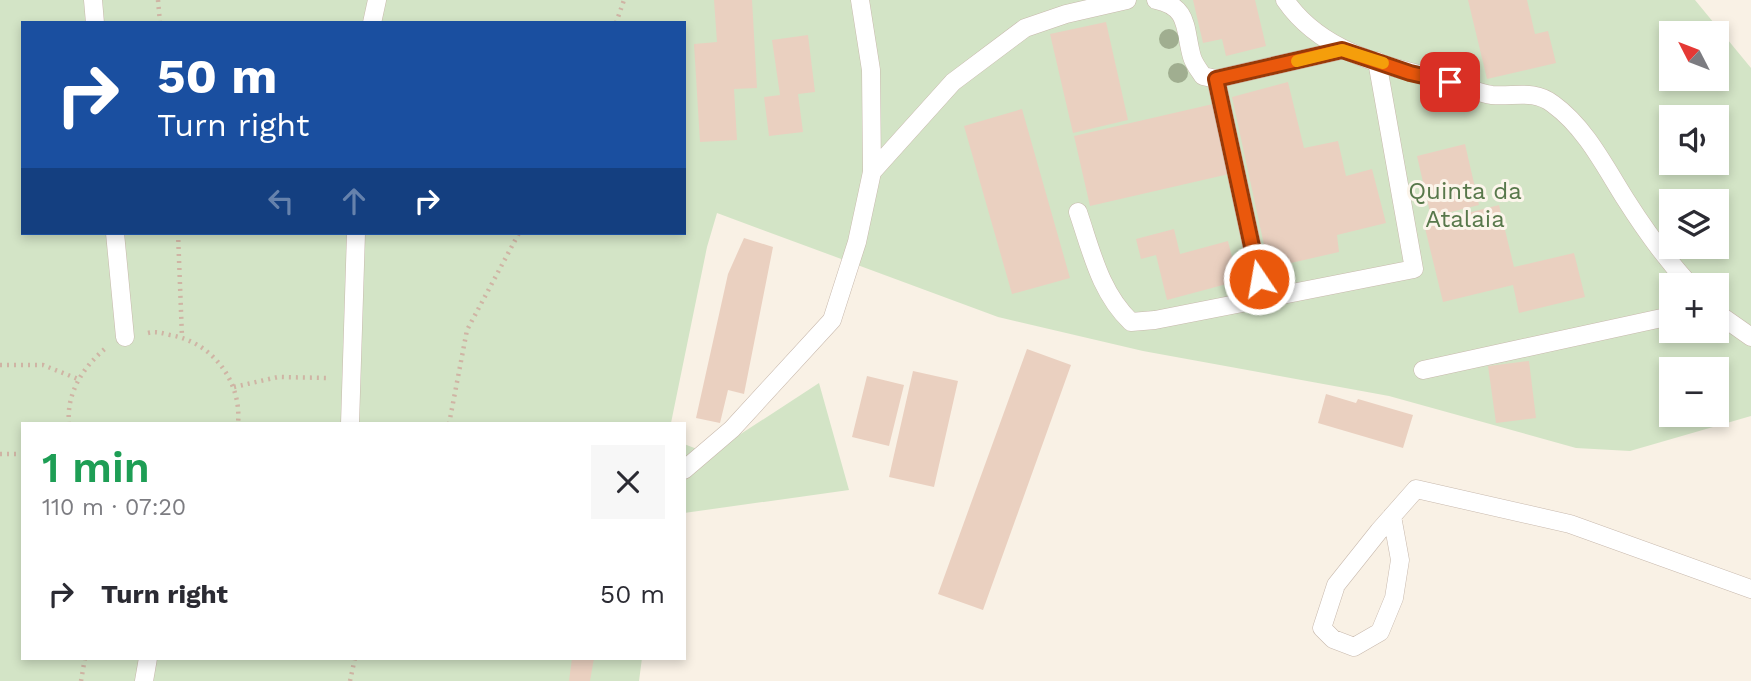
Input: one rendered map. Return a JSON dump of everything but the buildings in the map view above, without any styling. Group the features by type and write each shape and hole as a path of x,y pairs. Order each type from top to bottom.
{"lane":[{"path":"93,0 95,21"},
{"path":"372,21 377,0"},
{"path":"686,468 732,429 832,320 857,242 872,172 871,70 860,0"},
{"path":"872,172 953,82 1025,28 1066,14 1127,0"},
{"path":"1156,0 1171,3 1184,17 1193,59 1203,76 1216,79 1342,50"},
{"path":"1285,0 1310,29 1342,50 1490,95 1530,93 1554,104 1586,136 1661,251 1680,273"},
{"path":"1078,212 1102,284 1116,307 1131,322 1155,320 1414,269 1377,61"},
{"path":"1216,79 1259,279"},
{"path":"115,235 125,337"},
{"path":"350,422 356,235"},
{"path":"1423,370 1659,319"},
{"path":"1729,321 1751,337"},
{"path":"1392,516 1400,560 1394,598 1380,632 1354,647 1333,639 1322,628 1336,584 1392,516 1416,489 1570,524 1751,589"},
{"path":"144,681 148,660"}],"path":[{"path":"158,0 160,21"},
{"path":"617,21 624,0"},
{"path":"178,235 182,337"},
{"path":"449,422 467,330 518,235"},
{"path":"69,422 71,398 78,379 90,361 106,347 125,337 153,332 182,337 204,348 222,366 234,387 238,422"},
{"path":"0,365 43,365 78,379"},
{"path":"234,387 278,377 352,378"},
{"path":"0,454 21,454"},
{"path":"81,681 85,660"},
{"path":"350,681 355,660"}],"green space":[{"name":"Quinta da Atalaia","path":"0,0 1695,0 1712,21 1659,21 1659,91 1729,91 1729,41 1751,68 1751,416 1729,422 1729,357 1659,357 1659,427 1713,427 1630,451 1576,448 1389,396 1143,351 998,317 717,213 707,247 671,422 21,422 21,660 642,660 639,681 0,681"},
{"path":"819,383 849,490 686,513 686,445 710,454"}],"slow traffic":[{"path":"1297,61 1342,50 1383,63"}],"route":[{"path":"1259,279 1216,79 1342,50 1410,73 1450,82"}]}
